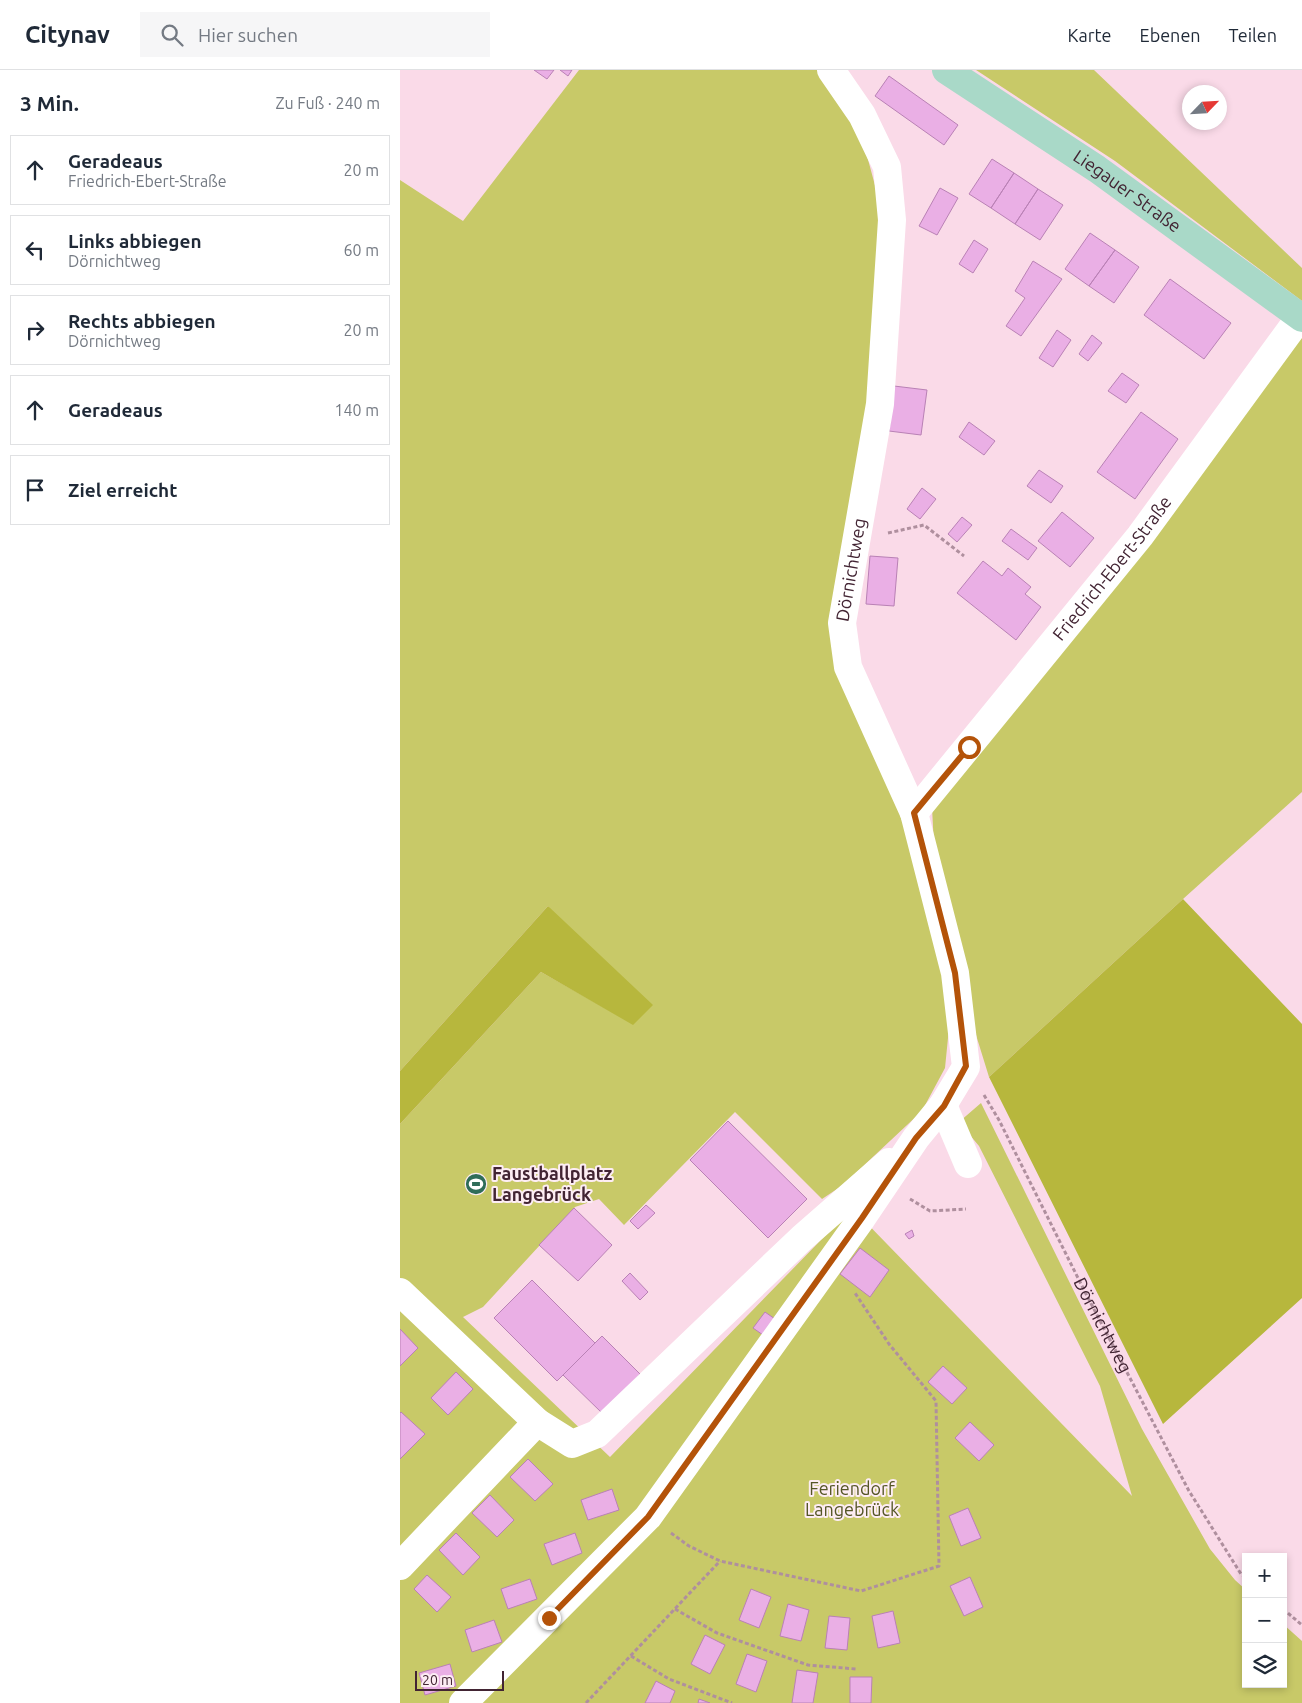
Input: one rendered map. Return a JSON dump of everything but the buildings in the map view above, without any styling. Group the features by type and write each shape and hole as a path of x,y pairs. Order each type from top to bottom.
{"main road":[{"name":"Liegauer Straße","path":"946,70 1097,169 1301,318"}],"street":[{"name":"Dörnichtweg","path":"831,70 862,114 887,166 892,220 880,404 842,623 848,667 914,813 955,973 966,1066"},
{"name":"Friedrich-Ebert-Straße","path":"914,813 1140,536 1301,318"},
{"path":"463,1703 648,1517 877,1196 916,1138 944,1106 966,1066"},
{"path":"944,1106 968,1164"},
{"path":"400,1292 537,1422 572,1444 597,1434 802,1238 916,1138"},
{"path":"400,1566 537,1422"}],"path":[{"path":"858,526 882,534 924,525 964,556"},
{"name":"Dörnichtweg","path":"966,1066 999,1120 1189,1491 1242,1575"},
{"path":"877,1196 907,1198 930,1211 966,1209"},
{"path":"648,1517 689,1546 720,1561 861,1591 938,1566 936,1401 888,1344 855,1293"},
{"path":"586,1703 720,1561"},
{"path":"675,1609 716,1632 808,1665 856,1669"},
{"path":"1287,1613 1302,1625"},
{"path":"631,1656 669,1679 732,1703"},
{"path":"590,1699 596,1703"}],"green space":[{"name":"Feriendorf Langebrück","path":"579,70 817,70 863,141 883,215 868,448 834,589 910,834 944,980 949,1028 945,1068 922,1111 843,1185 822,1199 735,1112 624,1225 599,1199 575,1207 483,1307 463,1317 610,1457 852,1208 1132,1496 1100,1386 979,1146 959,1122 981,1103 1142,1429 1210,1549 1242,1586 1242,1688 1287,1688 1287,1628 1302,1641 1302,1703 400,1703 400,1124 541,972 633,1024 548,906 400,1071 400,180 463,221"},
{"path":"976,70 1094,70 1302,268 1302,301 1115,161"},
{"path":"1302,335 1302,792 989,1077 972,1022 934,847 932,807"}],"shaded area":[{"path":"1183,899 1302,1024 1302,1298 1163,1424 989,1077"},
{"path":"548,906 653,1005 633,1025 541,972 400,1124 400,1071"}],"place":[{"name":"Faustballplatz Langebrück","path":"476,1184"}],"route":[{"path":"549,1618 648,1517 862,1218 916,1138 944,1106 966,1066 955,973 914,813 969,747"}]}
